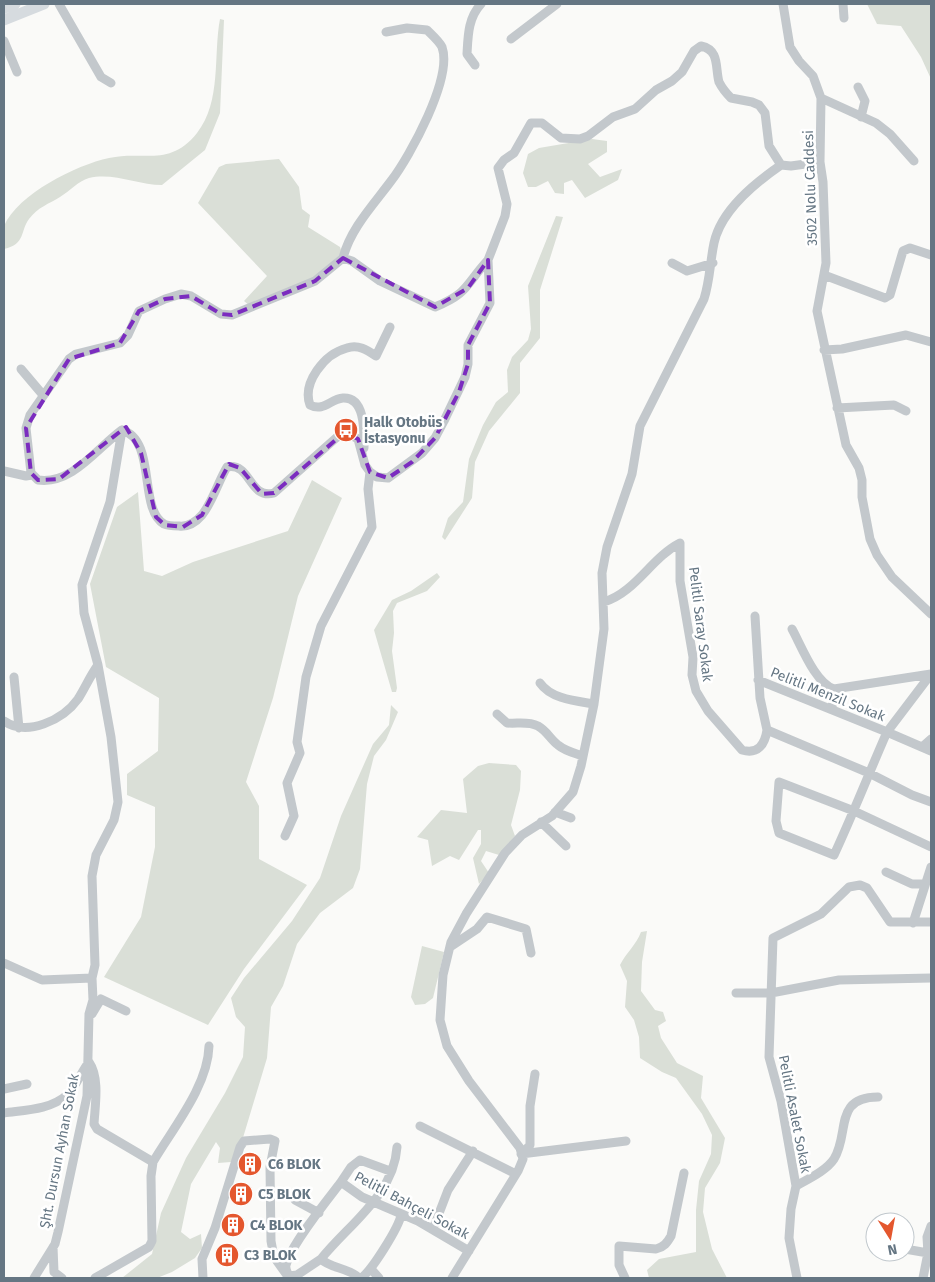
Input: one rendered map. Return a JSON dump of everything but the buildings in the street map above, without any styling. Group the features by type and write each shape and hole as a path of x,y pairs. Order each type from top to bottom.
{"main road":[{"path":"4,8 15,4"},
{"path":"4,20 44,4"}],"street":[{"path":"60,4 93,65 104,80 111,83"},
{"path":"476,65 466,54 468,29 480,4"},
{"path":"511,39 555,4"},
{"name":"3502 Nolu Caddesi","path":"783,4 790,47 799,61 813,76 821,98 820,162 824,182 826,248 824,275 817,311 837,408 846,445 859,468 870,539 877,555 892,577 931,614"},
{"path":"843,4 844,18"},
{"path":"386,32 407,28 427,30 442,46 444,59 441,78 424,124 392,180 350,238 343,258 315,282 232,315 221,314 191,296 180,294 165,299 139,311 128,335 120,343 76,354 69,359 30,415 26,428 32,475 38,480 59,479 76,469 122,430 130,432 137,441 146,470 156,517 165,524 183,527 192,524 202,515 227,467 234,466 240,468 254,488 262,494 274,493 345,432 358,440 365,463 370,472 377,477 388,478 396,474 422,452 435,438 465,377 468,364 468,345 490,303 488,260"},
{"path":"4,41 17,72"},
{"path":"343,258 352,261 380,281 434,307 454,299 468,288 488,260 506,216 507,204 498,168 504,160 514,153 522,141 525,130 531,124 537,122 561,138 580,139 588,136 613,117 635,108 656,90 672,81 682,72 694,51 701,46 711,50 715,58 719,81 731,98 759,105 765,113 769,146 780,165"},
{"path":"858,87 865,101 861,116"},
{"path":"821,98 876,123 890,134 914,161"},
{"path":"452,1278 516,1174 522,1159 520,1148 469,1081 447,1046 440,1020 443,975 450,947 466,914 505,853 522,835 555,812 573,792 594,704 604,630 602,568 632,474 640,426 698,315 709,284 714,244 723,223 740,198 756,182 780,165 791,166 820,162"},
{"path":"824,275 885,298 890,295 903,251 910,248 931,255"},
{"path":"672,263 687,271 712,263"},
{"path":"365,463 364,423 359,407 352,400 343,398 321,408 315,408 310,405 307,388 319,367 346,348 360,347 376,356 390,327"},
{"path":"824,350 842,349 906,335 931,342"},
{"path":"21,369 43,395"},
{"path":"837,408 894,405 906,411"},
{"name":"Şht. Dursun Ayhan Sokak","path":"34,1278 53,1246 73,1170 87,1096 89,1062 87,1046 92,1000 92,978 95,965 92,876 96,855 114,820 118,802 111,736 98,665 84,613 82,585 110,502 122,430"},
{"path":"4,471 26,476 32,475"},
{"path":"285,836 294,816 287,783 300,753 297,742 306,677 321,626 372,527 368,489 370,472"},
{"name":"Pelitli Saray Sokak","path":"604,602 616,598 669,550 680,543 680,581 693,657 692,675 696,691 714,718 742,750 754,752 762,746 767,730"},
{"path":"755,616 758,680 763,722 767,730 869,772 912,795 931,802"},
{"path":"792,629 813,669 824,683 834,689 931,674"},
{"path":"4,721 19,728 33,727 53,721 78,699 86,682 98,665"},
{"path":"931,674 887,732 854,811 834,855 780,833 776,821 779,782 854,811 931,847"},
{"path":"14,677 19,728"},
{"name":"Pelitli Menzil Sokak","path":"758,680 931,750"},
{"path":"540,683 544,689 561,697 594,704"},
{"path":"831,709 834,701 834,689"},
{"path":"498,714 507,723 526,723 537,726 548,733 557,745 568,752 583,756"},
{"path":"922,747 931,739"},
{"path":"555,812 571,818"},
{"path":"541,822 566,846"},
{"path":"913,923 931,867"},
{"path":"886,872 912,884 925,884"},
{"name":"Pelitli Asalet Sokak","path":"797,1278 789,1238 791,1209 796,1186 781,1101 769,1057 773,938 821,914 849,887 860,885 867,888 890,922 931,922"},
{"path":"450,947 477,929 487,917 526,929 531,953"},
{"path":"4,963 42,980 92,978"},
{"path":"736,993 771,993 839,980 931,978"},
{"path":"89,1018 101,999 126,1011"},
{"path":"95,1278 149,1247 152,1241 151,1185 153,1162 200,1084 207,1068 209,1046"},
{"path":"4,1113 28,1111 57,1102 69,1094 80,1072 89,1062 93,1068 95,1080 94,1124 97,1129 153,1162"},
{"path":"521,1154 530,1145 530,1106 535,1074"},
{"path":"4,1089 27,1084"},
{"path":"796,1186 821,1171 833,1160 848,1110 855,1102 867,1097 878,1097"},
{"path":"420,1126 516,1174"},
{"path":"203,1278 202,1259 215,1228 240,1147 244,1141 270,1139 275,1141 270,1167 271,1241 274,1257 289,1277 302,1272 321,1259 373,1203 390,1172 396,1147"},
{"path":"521,1154 626,1141"},
{"path":"433,1230 448,1190 473,1151"},
{"path":"341,1182 350,1167 360,1160 390,1172"},
{"path":"625,1278 619,1265 619,1246 656,1249 662,1248 668,1242 671,1236 684,1173"},
{"name":"Pelitli Bahçeli Sokak","path":"289,1277 286,1267 289,1257 341,1182 373,1203 433,1230 469,1251"},
{"path":"295,1200 319,1213"},
{"path":"321,1259 345,1268 360,1278 372,1269 378,1255 398,1226 401,1215"},
{"path":"923,1278 928,1253 927,1237 931,1226"},
{"name":"Şht. Dursun Ayhan Sokak","path":"53,1246 54,1272 62,1278"},
{"path":"915,1251 928,1253"},
{"path":"372,1269 379,1278"}],"highlighted area":[{"path":"343,258 435,307 468,288 488,260 490,303 468,345 468,364 459,392 435,438 412,462 388,478 370,472 358,439 345,432 274,493 262,494 240,468 229,464 202,515 183,527 165,525 156,517 141,453 126,427 59,479 38,480 31,473 26,428 69,359 120,343 139,311 165,299 191,296 221,314 232,315 315,281"}],"shaded area":[{"path":"867,4 931,4 931,79 921,57 901,26 877,24"},
{"path":"220,19 224,20 220,113 205,150 162,185 107,177 85,179 36,211 29,219 16,244 4,249 3,228 11,214 35,192 49,183 81,167 109,158 155,156 176,151 187,144 197,133 210,107 215,77"},
{"path":"592,139 607,141 607,152 588,164 600,177 622,169 618,180 585,198 572,180 564,183 564,194 555,193 548,181 536,187 528,187 523,173 528,154 539,148"},
{"path":"279,159 299,187 302,209 310,215 308,227 340,247 342,253 314,278 250,306 244,301 267,276 198,203 219,167 226,164"},
{"path":"556,216 563,217 540,290 540,338 520,363 520,393 489,431 475,462 472,498 445,540 442,537 448,518 463,502 469,459 483,425 496,402 508,392 507,370 512,357 528,340 531,329 528,286"},
{"path":"312,480 342,498 298,596 273,698 246,782 259,806 259,859 307,885 244,969 208,1025 104,977 141,917 155,847 155,807 127,795 127,774 158,751 159,698 106,667 90,584 117,507 138,492 144,571 162,576 193,562 288,531"},
{"path":"437,573 440,577 427,591 397,603 393,611 394,633 392,651 397,688 396,692 392,692 374,630 392,600 411,591"},
{"path":"391,705 398,712 386,740 374,756 367,784 360,869 353,888 320,913 297,944 283,986 271,1007 267,1058 242,1141 231,1162 218,1163 220,1148 216,1142 191,1184 181,1232 190,1239 201,1234 202,1248 195,1258 172,1272 157,1278 122,1278 152,1254 161,1213 186,1158 225,1093 243,1057 245,1027 236,1017 231,998 244,978 292,921 320,878 341,816 373,744 389,725"},
{"path":"489,763 516,765 521,771 520,790 511,825 515,836 499,855 486,851 481,861 489,873 479,884 473,858 481,844 481,830 478,830 459,860 450,856 432,866 428,840 417,837 441,810 467,813 463,779 478,766"},
{"path":"647,931 642,962 641,991 655,1010 663,1012 666,1021 658,1026 661,1038 677,1063 703,1076 701,1098 725,1138 720,1163 705,1188 703,1212 712,1249 727,1278 649,1278 647,1270 659,1259 696,1252 696,1210 699,1181 711,1154 712,1135 702,1114 676,1078 662,1072 640,1058 639,1037 634,1020 625,1007 627,981 620,965 641,932"},
{"path":"422,946 444,952 433,998 425,1004 415,1005 411,997"}],"place":[{"name":"Halk Otobüs İstasyonu","path":"346,430"},
{"name":"C6 BLOK","path":"250,1164"},
{"name":"C5 BLOK","path":"241,1194"},
{"name":"C4 BLOK","path":"233,1225"},
{"name":"C3 BLOK","path":"227,1255"}]}
